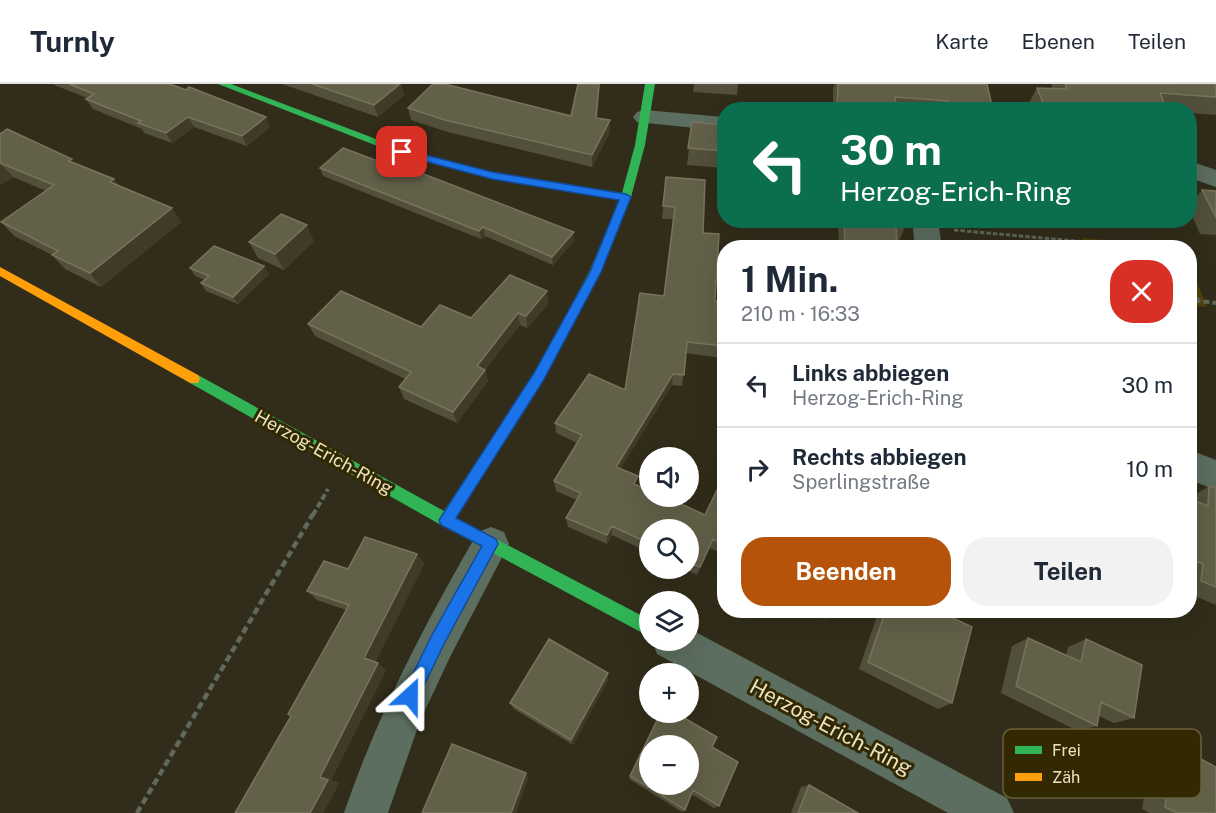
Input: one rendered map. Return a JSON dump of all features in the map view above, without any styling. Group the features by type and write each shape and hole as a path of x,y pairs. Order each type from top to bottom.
{"street":[{"path":"223,84 402,152 492,175 626,197"},
{"path":"446,520 539,377 595,272 626,197 640,145 650,84"},
{"path":"645,117 717,123"},
{"path":"1197,172 1216,179"},
{"name":"Herzog-Erich-Ring","path":"0,272 446,520 639,623"},
{"path":"1197,468 1216,475"},
{"path":"366,813 377,776 419,676 491,544"},
{"name":"Herzog-Erich-Ring","path":"691,651 992,813"}],"path":[{"path":"927,232 1040,240"},
{"path":"1197,298 1198,301 1216,303"},
{"path":"137,813 344,463"}],"shaded area":[{"path":"1197,283 1205,302 1207,307 1197,306"}],"building":[{"path":"69,84 170,84 186,90 189,87 266,117 242,136 188,117 166,133 86,99 94,94"},
{"path":"312,84 400,84 374,105"},
{"path":"433,84 445,84 571,116 578,84 599,84 596,118 610,120 592,155 445,120 408,108"},
{"path":"838,84 987,84 991,102 948,102 895,97 895,102 837,102"},
{"path":"1065,84 1216,84 1216,97 1160,93 1164,102 1043,102 1037,88 1067,89"},
{"path":"692,122 717,124 717,150 688,148"},
{"path":"7,129 72,159 69,161 114,179 110,182 172,208 90,273 52,255 58,251 1,222 54,185 0,163 0,134"},
{"path":"343,148 399,169 403,166 574,232 552,257 483,227 479,231 320,168"},
{"path":"666,177 705,180 703,233 719,234 715,301 717,301 717,345 687,342 684,375 673,374 616,467 638,476 634,484 639,486 639,507 688,507 705,515 717,490 717,541 713,539 700,567 699,519 639,519 639,539 612,526 607,535 566,518 581,493 554,481 582,435 555,423 589,374 625,390 640,293 664,296 675,207 663,206"},
{"path":"1202,190 1216,191 1216,217"},
{"path":"281,214 307,225 275,254 249,242"},
{"path":"844,228 896,228 897,240 845,240"},
{"path":"214,246 264,266 233,297 201,283 209,276 190,268"},
{"path":"510,275 547,291 526,316 518,313 477,366 485,370 453,412 399,387 411,372 308,324 341,291 421,327 440,305 471,318"},
{"path":"1209,486 1216,488 1216,587 1201,581 1203,564 1197,562 1197,502 1208,506"},
{"path":"365,537 417,554 364,658 378,663 320,777 328,780 310,813 235,813 291,716 288,714 349,605 307,591 324,561 348,569"},
{"path":"883,618 953,618 972,627 952,703 868,662"},
{"path":"1028,638 1081,662 1086,639 1142,665 1134,718 1101,702 1097,726 1016,686"},
{"path":"549,639 608,673 571,740 510,703"},
{"path":"656,723 693,723 717,737 712,747 738,762 719,806 699,794 699,735 650,735"},
{"path":"452,744 526,773 511,813 422,813"},
{"path":"639,757 639,782 630,776"},
{"path":"1201,759 1216,767 1216,813 1177,813 1165,807 1166,798 1201,798"},
{"path":"809,785 858,813 798,813"},
{"path":"661,795 691,795 685,810"}],"traffic: fast":[{"path":"223,84 402,152 492,175 626,197"},
{"path":"446,520 539,377 595,272 626,197 640,145 650,84"},
{"path":"194,379 446,520 639,623"}],"traffic: slow":[{"path":"0,271 194,379"}],"route":[{"path":"402,152 492,175 626,197 595,272 539,377 446,520 491,544 410,696"}]}
